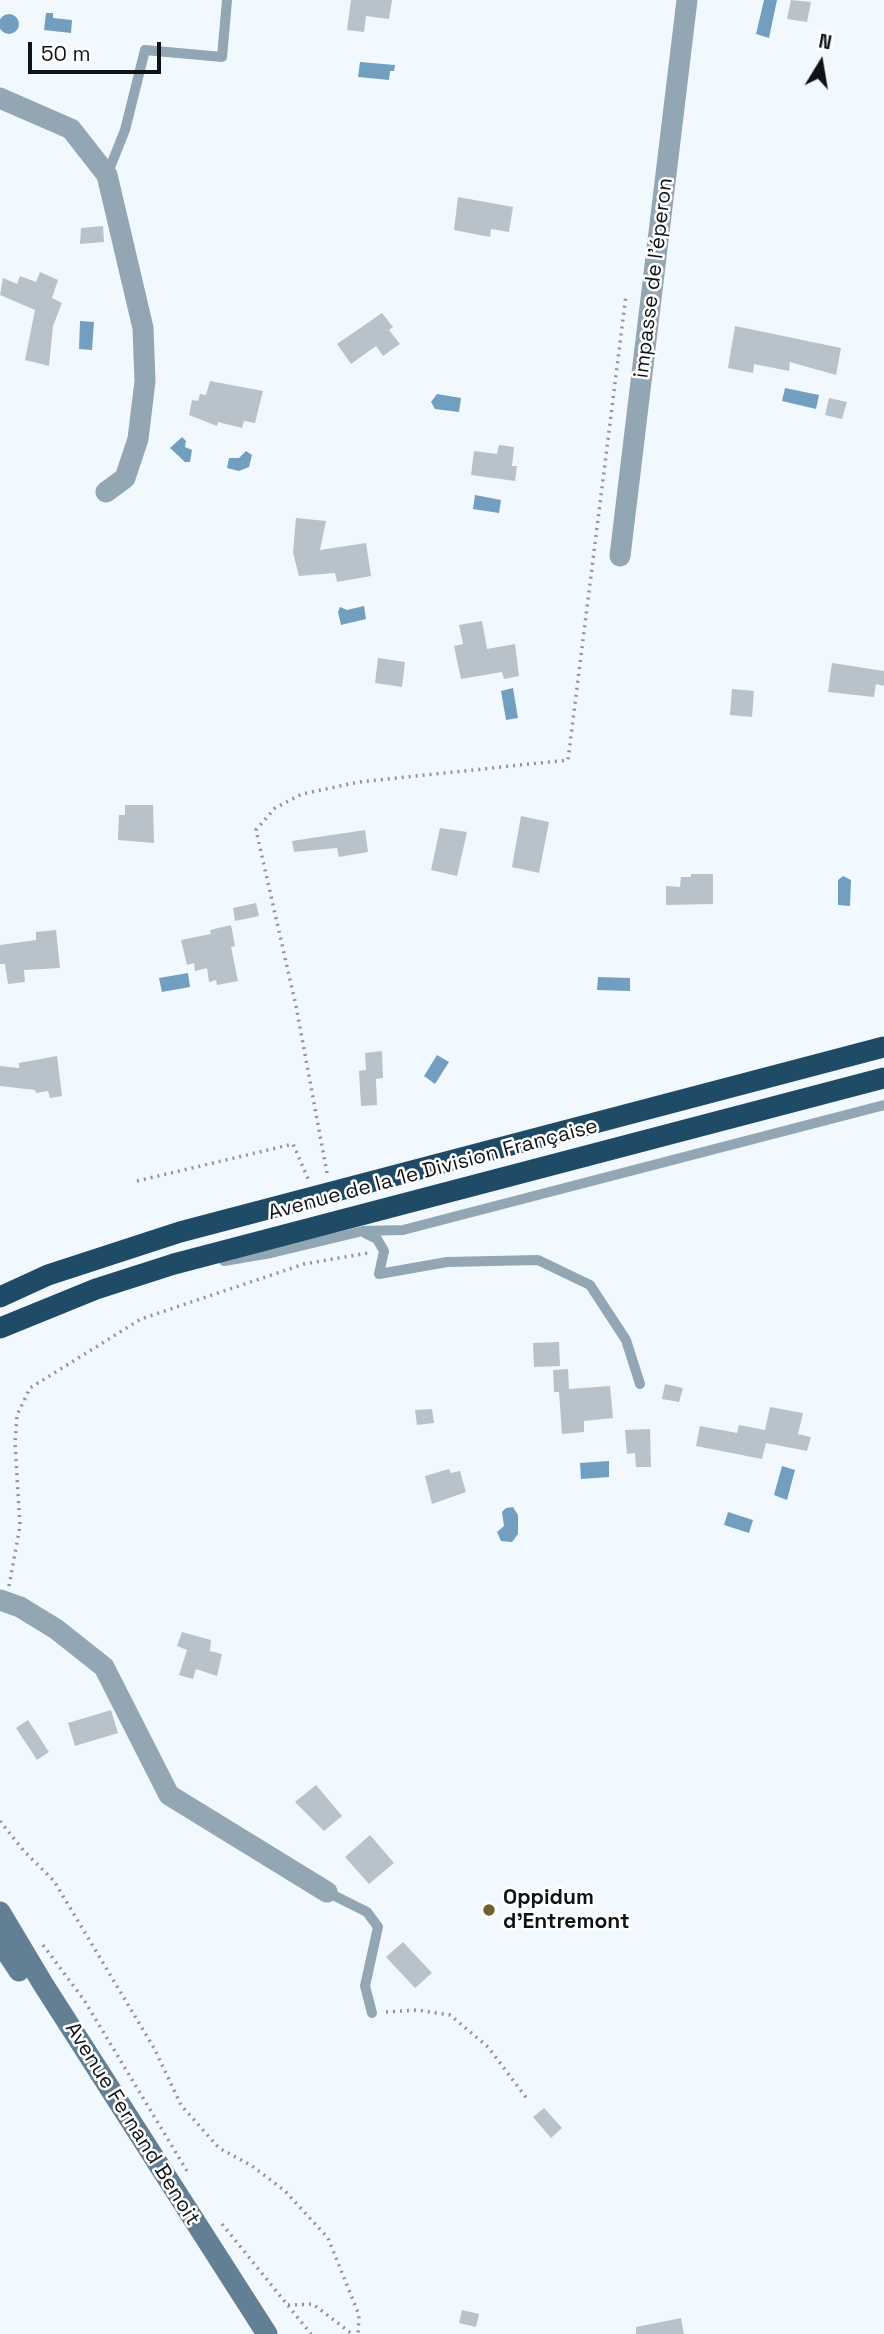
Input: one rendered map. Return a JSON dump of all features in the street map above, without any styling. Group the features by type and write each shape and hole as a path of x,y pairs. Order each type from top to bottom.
{"highway":[{"name":"Avenue de la 1e Division Française","path":"0,1297 48,1275 180,1232 884,1047"},
{"name":"Avenue de la 1e Division Française","path":"0,1328 96,1289 148,1272 452,1189 884,1078"}],"main road":[{"name":"Avenue Fernand Benoit","path":"0,1912 179,2199 267,2334"},
{"name":"Avenue Fernand Benoit","path":"0,1942 152,2181 254,2334"}],"street":[{"name":"impasse de l'éperon","path":"620,556 687,0"},
{"path":"0,98 71,130 107,175 144,328 145,381 138,439 125,478 106,492"},
{"path":"3,1601 56,1629 104,1667 169,1795 327,1892"}],"lane":[{"path":"107,175 125,130 145,50 222,57 228,0"},
{"path":"148,1272 271,1254 363,1231 403,1230 884,1105"},
{"path":"363,1231 377,1239 384,1251 379,1274 447,1262 538,1261 590,1285 626,1340 640,1384"},
{"path":"327,1892 368,1912 378,1927 365,1986 372,2013"}],"path":[{"path":"322,1194 296,1006 256,830 275,808 302,794 359,782 568,760 626,295"},
{"path":"137,1181 293,1144 322,1194"},
{"path":"3,1601 20,1526 15,1443 17,1415 30,1388 142,1319 304,1264 384,1251"},
{"path":"0,1821 23,1850 54,1881 154,2048 181,2105 219,2148 252,2166 285,2191 328,2238 359,2315 358,2334"},
{"path":"35,1937 50,1952 84,2000 188,2173"},
{"path":"372,2013 417,2010 450,2015 488,2048 528,2100"},
{"path":"215,2215 311,2334"},
{"path":"288,2305 313,2304 352,2334"}],"water":[{"path":"764,0 777,0 769,38 756,34"},
{"path":"46,13 53,13 53,18 72,20 71,33 44,30"},
{"path":"9,14 16,17 19,24 16,31 9,34 2,31 -1,24 2,17"},
{"path":"360,62 395,65 394,71 390,71 389,80 358,77"},
{"path":"80,321 94,322 92,350 79,349"},
{"path":"785,388 819,395 816,409 782,401"},
{"path":"437,394 461,398 459,412 435,409 431,402"},
{"path":"182,437 186,441 185,447 192,450 190,462 185,462 170,448"},
{"path":"246,451 252,455 249,467 239,471 227,468 229,458 239,458"},
{"path":"475,495 501,500 499,513 473,509"},
{"path":"364,606 366,619 341,625 338,612 340,607 347,610"},
{"path":"513,688 518,718 506,720 501,691"},
{"path":"843,876 851,880 850,906 838,905 838,880"},
{"path":"188,973 190,987 162,992 159,978"},
{"path":"598,977 630,978 630,991 597,990"},
{"path":"437,1055 449,1062 435,1084 424,1076"},
{"path":"609,1461 609,1477 581,1479 580,1463"},
{"path":"782,1466 795,1470 787,1500 774,1495"},
{"path":"513,1507 518,1515 518,1534 512,1542 501,1541 497,1532 504,1526 502,1512"},
{"path":"728,1512 753,1520 749,1533 724,1525"}],"building":[{"path":"351,0 392,0 389,19 366,16 364,32 347,30"},
{"path":"791,0 811,2 807,22 787,19"},
{"path":"458,197 513,207 509,232 491,229 490,237 454,230"},
{"path":"103,226 104,242 80,244 81,228"},
{"path":"40,272 58,280 52,298 62,303 53,326 49,366 25,360 35,310 0,295 3,278 17,284 20,276 36,282"},
{"path":"382,313 393,327 389,330 400,344 383,356 376,346 351,364 337,344"},
{"path":"735,326 841,348 836,375 790,362 789,371 754,364 753,373 728,368"},
{"path":"210,381 263,391 255,423 244,421 242,428 218,422 217,426 189,415 192,400 198,401 200,394 206,395"},
{"path":"829,398 847,402 842,419 825,415"},
{"path":"499,445 514,447 512,466 517,466 515,481 471,475 474,451 497,454"},
{"path":"296,518 326,521 320,550 366,543 371,576 337,582 335,573 299,576 293,553"},
{"path":"482,621 487,649 515,644 519,676 504,679 502,672 461,679 454,646 463,644 459,625"},
{"path":"378,658 405,662 402,687 375,683"},
{"path":"832,663 884,671 884,686 876,684 874,697 828,692"},
{"path":"732,689 754,691 752,717 730,715"},
{"path":"125,805 153,805 154,843 118,840 119,815 125,815"},
{"path":"521,816 549,822 539,873 512,867"},
{"path":"440,828 467,832 457,876 431,870"},
{"path":"365,830 368,852 339,857 337,848 294,852 292,841"},
{"path":"691,874 713,874 713,904 666,905 666,886 680,887 681,877 691,877"},
{"path":"256,903 259,916 235,921 233,908"},
{"path":"231,925 235,946 231,947 238,981 217,985 216,980 209,982 207,968 195,971 194,963 187,965 181,940 211,934 210,930"},
{"path":"56,930 60,968 24,970 25,982 8,984 5,964 0,964 0,945 36,940 36,932"},
{"path":"382,1051 383,1078 376,1079 377,1105 361,1106 359,1071 366,1070 365,1053"},
{"path":"57,1056 62,1096 50,1098 48,1091 36,1093 35,1090 0,1086 0,1066 19,1068 19,1063"},
{"path":"559,1342 560,1366 534,1367 533,1343"},
{"path":"568,1369 569,1389 610,1386 613,1418 584,1421 584,1432 562,1434 559,1392 554,1392 553,1370"},
{"path":"665,1384 683,1388 679,1402 662,1399"},
{"path":"770,1407 803,1413 798,1434 811,1437 807,1451 766,1443 762,1459 696,1446 700,1426 737,1433 739,1425 765,1430"},
{"path":"432,1409 434,1423 417,1425 415,1410"},
{"path":"650,1429 651,1467 636,1467 635,1453 627,1454 625,1430"},
{"path":"449,1469 451,1473 460,1471 466,1492 432,1504 425,1476"},
{"path":"182,1632 211,1640 210,1651 222,1654 217,1676 196,1669 193,1679 179,1675 187,1650 177,1646"},
{"path":"111,1710 118,1733 75,1746 68,1723"},
{"path":"28,1720 49,1752 37,1760 16,1728"},
{"path":"316,1785 342,1816 324,1831 295,1802"},
{"path":"370,1835 394,1863 369,1884 345,1857"},
{"path":"403,1942 432,1973 415,1988 386,1957"},
{"path":"544,2108 562,2128 551,2138 533,2117"},
{"path":"462,2310 479,2314 476,2327 459,2323"},
{"path":"681,2318 684,2334 636,2334 636,2327"}],"place":[{"name":"Oppidum d'Entremont","path":"489,1910"}]}
